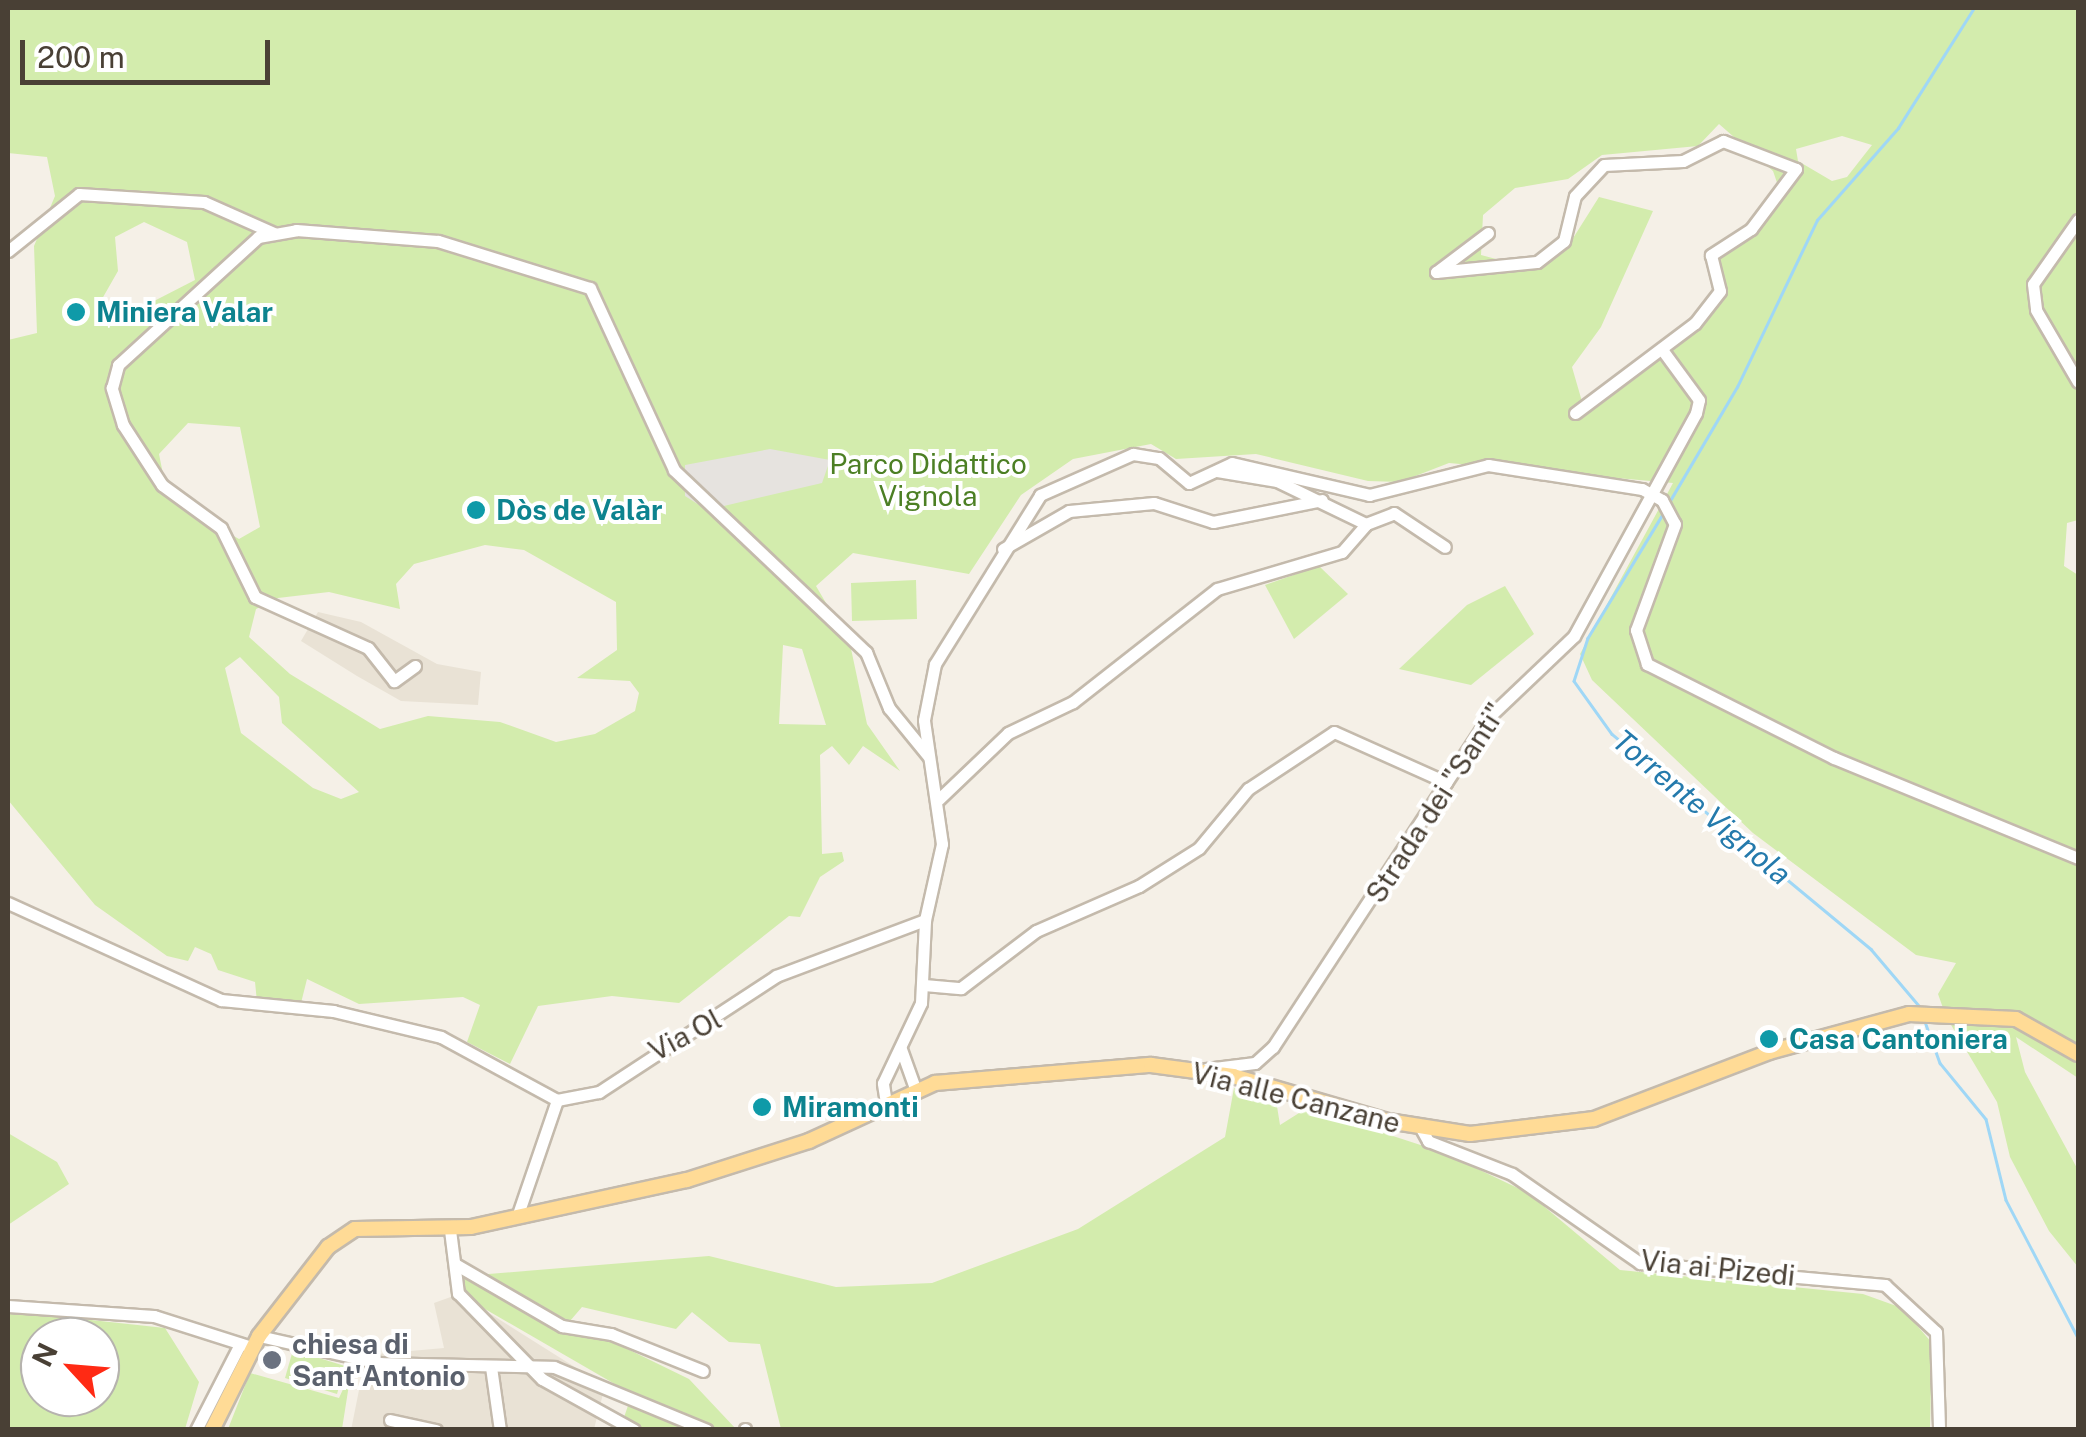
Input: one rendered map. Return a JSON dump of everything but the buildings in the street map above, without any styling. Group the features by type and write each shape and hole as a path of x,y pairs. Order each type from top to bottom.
{"main road":[{"name":"Via alle Canzane","path":"212,1430 250,1342 328,1247 355,1229 450,1230 750,1164 916,1091 1104,1064 1191,1070 1422,1130 1534,1132 1594,1118 1770,1052 1909,1014 1951,1010 2016,1019 2078,1054"}],"street":[{"path":"1488,232 1436,272 1538,262 1564,241 1575,196 1604,165 1683,161 1723,141 1796,169 1751,230 1711,255 1720,290 1663,351 1575,413"},
{"path":"8,251 79,194 204,202 274,234"},
{"path":"2078,220 2033,284 2036,310 2078,382"},
{"path":"415,666 394,681 368,648 255,598 221,528 162,485 117,410 118,365 258,237 274,234 438,241 590,288 674,470 790,570 866,652 889,708 931,760"},
{"name":"Strada dei \"Santi\"","path":"1191,1070 1254,1063 1273,1047 1516,682 1574,636 1659,498 1699,400 1663,351"},
{"path":"886,1104 882,1083 902,1045 924,984 925,920 942,844 939,799 924,720 935,664 1000,551 1040,495 1093,466 1144,452 1189,483 1214,470 1275,467 1369,495 1488,465 1659,498 1671,511 1674,535 1654,561 1636,630 1646,664 1766,728 2078,858"},
{"path":"1214,470 1322,500 1366,524"},
{"path":"1000,551 1069,511 1154,503 1213,522 1322,500"},
{"path":"939,799 1008,733 1073,702 1217,589 1342,552 1366,524 1394,514 1445,547"},
{"path":"924,984 961,988 1036,931 1154,876 1199,848 1248,788 1334,732 1446,782"},
{"path":"8,904 220,1000 332,1011 441,1037 558,1100 518,1218"},
{"name":"Via Ol","path":"558,1100 599,1092 776,976 925,920"},
{"path":"902,1045 916,1091"},
{"name":"Via ai Pizedi","path":"1422,1130 1428,1142 1512,1174 1640,1264 1886,1284 1936,1332 1938,1430"},
{"path":"450,1230 458,1293 528,1363 634,1430"},
{"path":"455,1264 562,1326 612,1334 703,1372"},
{"path":"8,1306 154,1316 250,1342 380,1363 491,1367 528,1363 707,1430"},
{"path":"196,1430 250,1342"},
{"path":"491,1367 500,1430"},
{"path":"390,1420 436,1430"}],"shaded area":[{"path":"770,449 830,460 822,483 707,510 685,496 685,465"},
{"path":"318,612 361,622 437,664 481,672 478,705 401,701 357,676 301,641"},
{"path":"459,1294 605,1386 594,1429 351,1430 366,1355 444,1348 434,1303"}],"green space":[{"name":"Parco Didattico Vignola","path":"8,8 2078,8 2078,520 2067,523 2064,566 2078,575 2078,1052 2017,1016 1943,1008 1938,994 1956,963 1916,955 1753,833 1592,680 1580,654 1673,483 1449,463 1400,482 1368,481 1256,454 1176,459 1151,444 1073,459 1021,495 969,574 853,553 816,586 850,644 867,724 900,771 863,746 849,765 832,746 820,755 822,854 842,852 844,861 820,877 800,917 789,916 679,1003 612,996 538,1006 510,1064 467,1042 480,1005 463,997 359,1004 307,979 300,1007 257,1002 255,982 218,970 211,954 195,947 188,961 167,956 95,905 8,800 8,340 37,333 34,246 55,196 47,157 8,153","holes":["1719,124 1773,171 1781,194 1762,224 1719,254 1716,297 1583,405 1572,367 1601,327 1653,211 1599,197 1570,243 1533,269 1481,255 1483,215 1515,188 1568,179 1602,155 1698,146","1842,136 1872,145 1847,177 1832,181 1798,161 1796,149","144,222 187,242 195,280 119,319 102,299 118,271 115,237","188,423 240,427 260,527 239,539 168,499 159,454","485,545 524,550 616,602 617,650 577,678 630,681 639,693 635,711 595,734 556,742 500,722 428,716 380,729 290,674 249,637 256,609 278,598 329,592 400,609 396,584 414,564","783,645 802,649 826,725 779,724","240,657 279,697 282,723 359,792 341,799 313,788 241,733 225,668"]},
{"path":"1319,566 1348,594 1294,639 1265,585"},
{"path":"916,580 917,619 852,621 851,583"},
{"path":"1505,586 1534,634 1471,685 1399,669 1467,605"},
{"path":"1944,1013 2015,1021 2078,1058 2078,1078 2016,1037 2025,1072 2078,1170 2078,1267 2049,1231 2010,1157 1997,1102"},
{"path":"1234,1088 1276,1100 1280,1125 1307,1108 1442,1152 1528,1193 1620,1270 1863,1294 1902,1308 1932,1343 1930,1429 781,1429 760,1344 729,1342 692,1312 676,1329 582,1307 570,1321 689,1379 736,1429 620,1429 632,1394 459,1294 464,1276 709,1256 836,1287 932,1283 1078,1229 1225,1137"},
{"path":"8,1133 57,1162 69,1184 8,1225"},
{"path":"8,1311 63,1317 20,1317 20,1417 120,1417 120,1323 165,1328 199,1382 185,1429 8,1430"},
{"path":"293,1350 345,1366 337,1394 285,1378"},
{"path":"351,1372 342,1429 228,1429 250,1373 339,1398"}],"waterway":[{"name":"Torrente Vignola","path":"1668,504 1737,387 1817,220 1898,128 1974,8"},
{"name":"Torrente Vignola","path":"1665,511 1588,638 1574,681 1612,734 1871,949 1920,1007"},
{"name":"Torrente Vignola","path":"1924,1019 1940,1063 1986,1119 2006,1200 2078,1338"}],"place":[{"name":"Miniera Valar","path":"76,312"},
{"name":"Dòs de Valàr","path":"476,510"},
{"name":"Casa Cantoniera","path":"1769,1039"},
{"name":"Miramonti","path":"762,1107"},
{"name":"chiesa di Sant'Antonio","path":"272,1360"}]}
